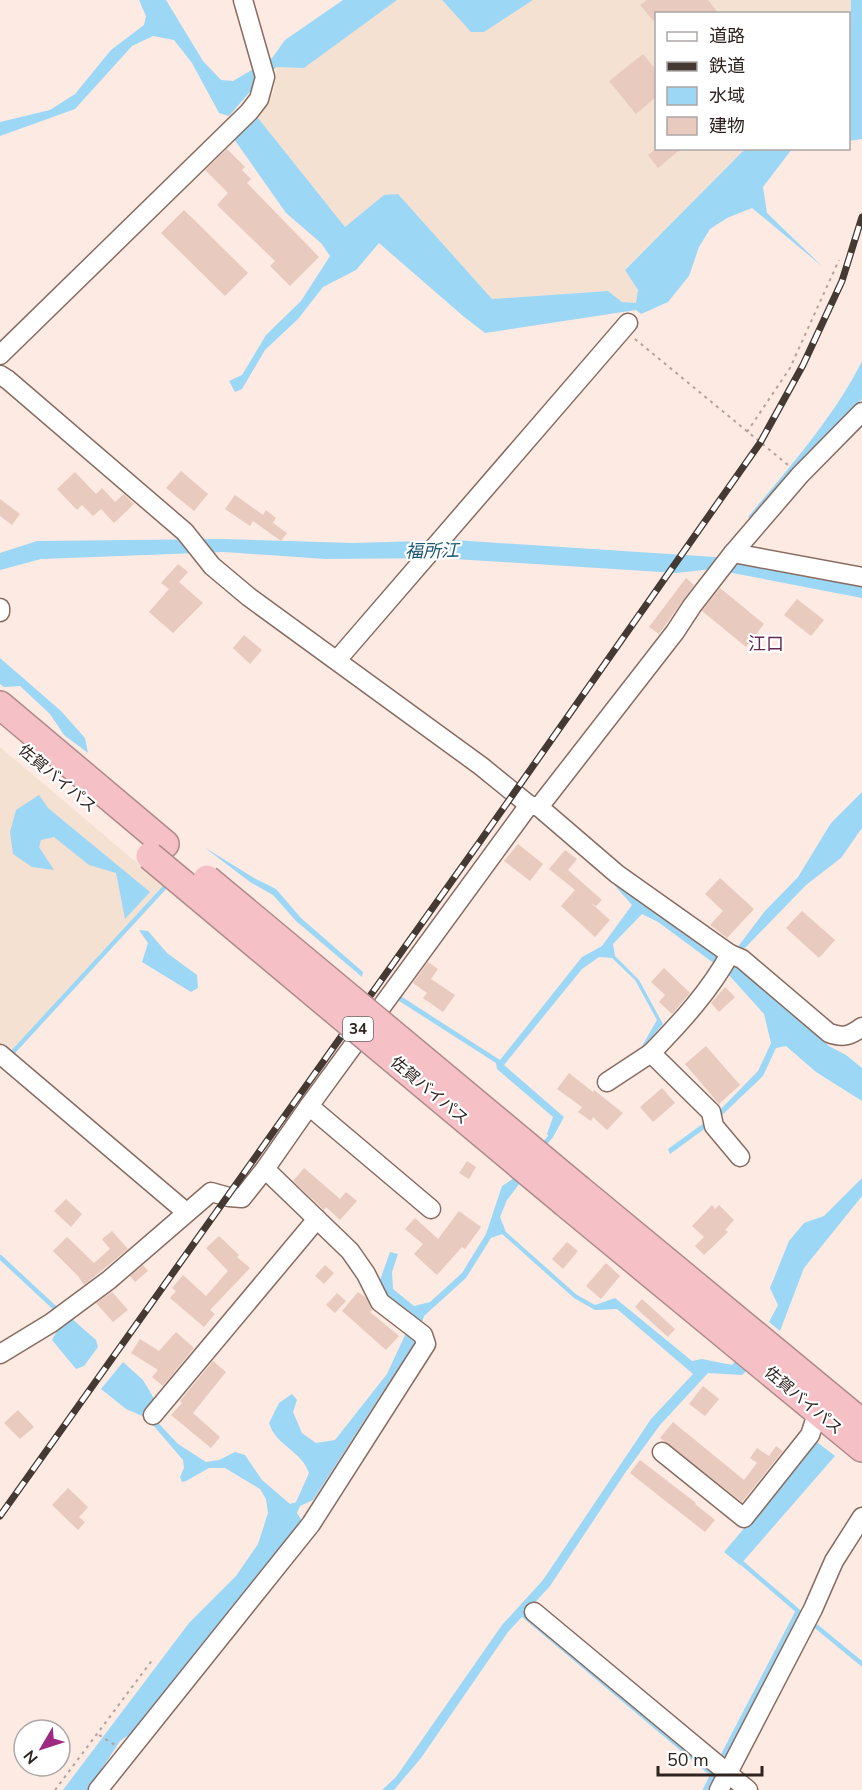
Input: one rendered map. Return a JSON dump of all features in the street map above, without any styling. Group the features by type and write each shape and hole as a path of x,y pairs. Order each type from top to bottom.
{"highway":[{"name":"佐賀バイパス","path":"0,705 158,850"},
{"name":"佐賀バイパス","path":"0,729 158,850 572,1196 820,1414 862,1448"},
{"name":"佐賀バイパス","path":"572,1196 862,1423"}],"street":[{"path":"0,355 249,112 259,99 263,69 243,0"},
{"path":"337,660 628,323"},
{"path":"0,375 185,532 212,566 249,597 482,766 616,874 829,1033 841,1037 852,1035 862,1028"},
{"path":"0,1354 51,1323 109,1280 210,1192 242,1198 534,806 675,632 716,575 800,475 862,412"},
{"path":"733,554 862,577"},
{"path":"607,1082 651,1053 694,1009 731,960"},
{"path":"651,1053 713,1119 740,1157"},
{"path":"0,1054 186,1212"},
{"path":"309,1106 431,1209"},
{"path":"98,1790 311,1524 426,1344 417,1330 380,1302 366,1274 350,1251 265,1169"},
{"path":"153,1415 317,1219"},
{"path":"662,1452 744,1518 810,1435 815,1420 820,1414"},
{"path":"719,1790 813,1609 834,1561 862,1517"},
{"path":"534,1612 748,1790"}],"path":[{"path":"747,432 790,368 839,260"},
{"path":"628,323 634,338 800,475"},
{"path":"55,1790 153,1659"},
{"path":"98,1734 127,1753"}],"shaded area":[{"path":"397,0 442,0 471,32 484,32 533,0 851,0 850,43 850,12 655,12 655,150 744,150 625,269 638,291 636,303 622,302 608,291 492,299 398,194 384,195 345,227 258,118 274,91 277,67 304,68"},
{"path":"0,747 163,885 9,1053 0,1046"}],"water":[{"path":"139,0 166,0 203,61 221,80 233,81 272,58 285,40 343,0 397,0 304,68 277,67 258,80 229,116 219,113 192,63 174,40 153,36 132,46 75,109 0,136 0,122 50,110 75,94 111,50 144,25 146,16"},
{"path":"442,0 533,0 484,32 471,32"},
{"path":"851,0 862,0 862,139 850,141"},
{"path":"258,118 345,227 384,195 398,194 492,299 608,291 622,302 636,303 638,290 625,270 744,150 791,150 763,187 767,213 823,267 752,208 727,218 710,229 699,247 689,276 668,302 641,314 636,310 485,333 379,243 356,270 323,287 298,319 265,350 242,389 235,392 229,381 242,375 266,335 301,301 330,256 321,243 286,213 234,139"},
{"path":"862,361 862,399 789,473 753,520 748,517 824,422"},
{"name":"福所江","path":"223,539 354,543 454,540 715,557 862,584 862,598 712,569 676,573 439,558 325,559 224,552 41,559 0,570 0,553 37,541"},
{"path":"0,658 61,711 85,738 88,753 64,735 50,714 20,686 4,687 0,684"},
{"path":"862,792 862,828 841,858 806,885 744,949 737,948 765,911 798,877 831,823"},
{"path":"39,795 48,808 150,892 125,919 116,873 89,865 54,837 41,840 39,847 54,870 32,867 13,854 10,832 16,810"},
{"path":"540,815 712,947 722,962 729,967 737,966 829,1046 846,1055 862,1068 862,1101 816,1072 786,1046 776,1048 763,1076 718,1119 670,1154 668,1149 715,1115 758,1071 771,1043 764,1014 727,973 658,922 642,914 613,944 615,956 639,980 663,1024 638,1053 657,1020 635,980 612,958 599,957 582,969 504,1065 564,1117 552,1139 547,1134 553,1117 497,1069 496,1063 396,999 399,995 500,1060 582,957 602,946 632,905 609,879 537,819"},
{"path":"204,847 276,889 301,918 363,972 362,977 296,921 273,895 250,882"},
{"path":"139,930 148,931 167,953 197,975 198,988 191,992 142,962 148,943"},
{"path":"514,1178 520,1183 507,1200 500,1217 506,1232 577,1295 595,1305 615,1298 692,1361 702,1359 732,1365 735,1361 746,1371 742,1375 708,1373 660,1425 625,1473 550,1586 508,1632 421,1758 394,1790 382,1790 396,1777 502,1625 543,1580 651,1419 693,1374 617,1309 595,1310 574,1298 502,1234 491,1238 466,1278 424,1316 417,1339 313,1500 300,1506 297,1513 304,1524 130,1734 120,1741 88,1790 63,1790 189,1623 236,1576 258,1544 268,1513 266,1499 260,1489 225,1468 209,1468 182,1482 180,1477 184,1468 183,1460 147,1418 126,1409 101,1389 123,1362 143,1380 156,1402 149,1413 178,1444 206,1462 219,1460 235,1452 245,1455 262,1480 290,1504 296,1502 309,1473 300,1459 272,1431 269,1423 279,1403 292,1394 297,1400 293,1412 302,1433 316,1443 335,1440 387,1374 406,1333 416,1324 413,1315 390,1300 379,1283 390,1252 398,1254 392,1272 393,1289 414,1306 430,1302 462,1273 486,1234 502,1186"},
{"path":"862,1178 862,1196 804,1268 780,1331 769,1322 778,1305 770,1288 789,1241 804,1223 824,1216"},
{"path":"71,1318 96,1340 98,1347 84,1366 76,1369 52,1340 59,1327"},
{"path":"817,1442 835,1456 740,1565 724,1552"}],"building":[{"path":"647,0 708,0 717,12 655,12 655,23 640,5"},
{"path":"643,54 655,69 655,98 636,114 609,81"},
{"path":"227,149 245,167 242,170 251,179 247,183 319,257 290,286 270,266 275,261 217,205 228,193 205,170"},
{"path":"655,150 680,150 658,168 648,155"},
{"path":"184,210 248,273 225,296 161,233"},
{"path":"181,471 208,494 194,511 166,488"},
{"path":"75,472 96,494 102,488 115,502 124,494 134,504 114,523 101,509 93,516 82,505 77,510 57,489"},
{"path":"235,495 263,515 266,510 276,518 273,523 287,533 281,541 253,521 250,526 225,509"},
{"path":"0,499 20,514 12,525 0,516"},
{"path":"178,564 188,572 179,582 203,603 173,633 149,612 169,589 161,583"},
{"path":"686,578 694,585 659,634 649,627"},
{"path":"720,588 764,624 746,647 702,611"},
{"path":"797,599 824,620 811,636 784,615"},
{"path":"244,635 262,650 250,664 233,648"},
{"path":"518,844 543,864 530,881 504,861"},
{"path":"565,850 577,859 568,870 602,900 596,906 591,903 610,920 595,937 561,906 575,890 549,869"},
{"path":"720,878 754,909 727,938 710,925 723,911 705,894"},
{"path":"802,911 835,940 819,958 786,928"},
{"path":"428,962 438,969 431,979 455,995 443,1012 423,998 427,993 413,983"},
{"path":"664,968 690,993 672,1014 659,1002 665,995 651,982"},
{"path":"725,987 735,997 719,1012 711,1003"},
{"path":"706,1046 740,1085 719,1104 685,1064"},
{"path":"569,1073 623,1113 607,1130 593,1117 591,1121 578,1112 582,1107 557,1089"},
{"path":"662,1088 675,1103 653,1122 640,1107"},
{"path":"467,1161 476,1167 469,1179 459,1173"},
{"path":"304,1168 340,1199 346,1192 357,1201 340,1220 326,1207 324,1210 293,1181"},
{"path":"66,1199 82,1214 71,1227 54,1211"},
{"path":"712,1205 715,1209 719,1205 734,1220 725,1230 728,1232 704,1255 695,1246 704,1237 692,1226"},
{"path":"459,1211 481,1227 465,1249 462,1247 437,1275 414,1254 423,1244 405,1229 415,1218 438,1239"},
{"path":"112,1231 128,1249 84,1285 53,1251 67,1237 94,1263 110,1249 102,1239"},
{"path":"219,1236 250,1268 210,1310 215,1314 204,1327 170,1298 176,1291 172,1288 183,1275 206,1296 228,1271 206,1248"},
{"path":"567,1242 578,1251 563,1269 552,1259"},
{"path":"606,1263 620,1276 601,1299 586,1286"},
{"path":"143,1265 148,1271 135,1282 130,1276"},
{"path":"325,1265 334,1273 324,1284 315,1276"},
{"path":"112,1292 128,1310 113,1322 96,1303"},
{"path":"358,1292 366,1298 372,1310 370,1312 399,1336 386,1350 342,1311"},
{"path":"337,1293 346,1301 335,1313 326,1305"},
{"path":"642,1299 675,1329 668,1337 635,1307"},
{"path":"176,1332 194,1348 163,1386 152,1377 158,1370 131,1353 140,1339 159,1351"},
{"path":"213,1361 226,1372 193,1413 220,1437 211,1448 171,1415"},
{"path":"703,1386 719,1399 705,1416 689,1404"},
{"path":"18,1410 34,1427 20,1439 4,1423"},
{"path":"673,1422 744,1480 757,1463 750,1458 757,1448 769,1456 776,1446 783,1451 742,1502 660,1438"},
{"path":"640,1460 715,1520 705,1532 630,1473"},
{"path":"68,1488 88,1507 79,1517 85,1522 78,1530 52,1505"}],"waterway":[{"path":"13,1052 164,888"},
{"path":"542,1147 550,1137"},
{"path":"0,1257 56,1309 53,1311"},
{"path":"720,1761 798,1611 742,1563"},
{"path":"522,1614 713,1775"},
{"path":"817,1627 862,1664"},
{"path":"705,1790 716,1768"}],"railway":[{"path":"0,1516 760,443 803,365 842,281 862,217"}],"district":[{"name":"江口","path":"766,644"}]}
